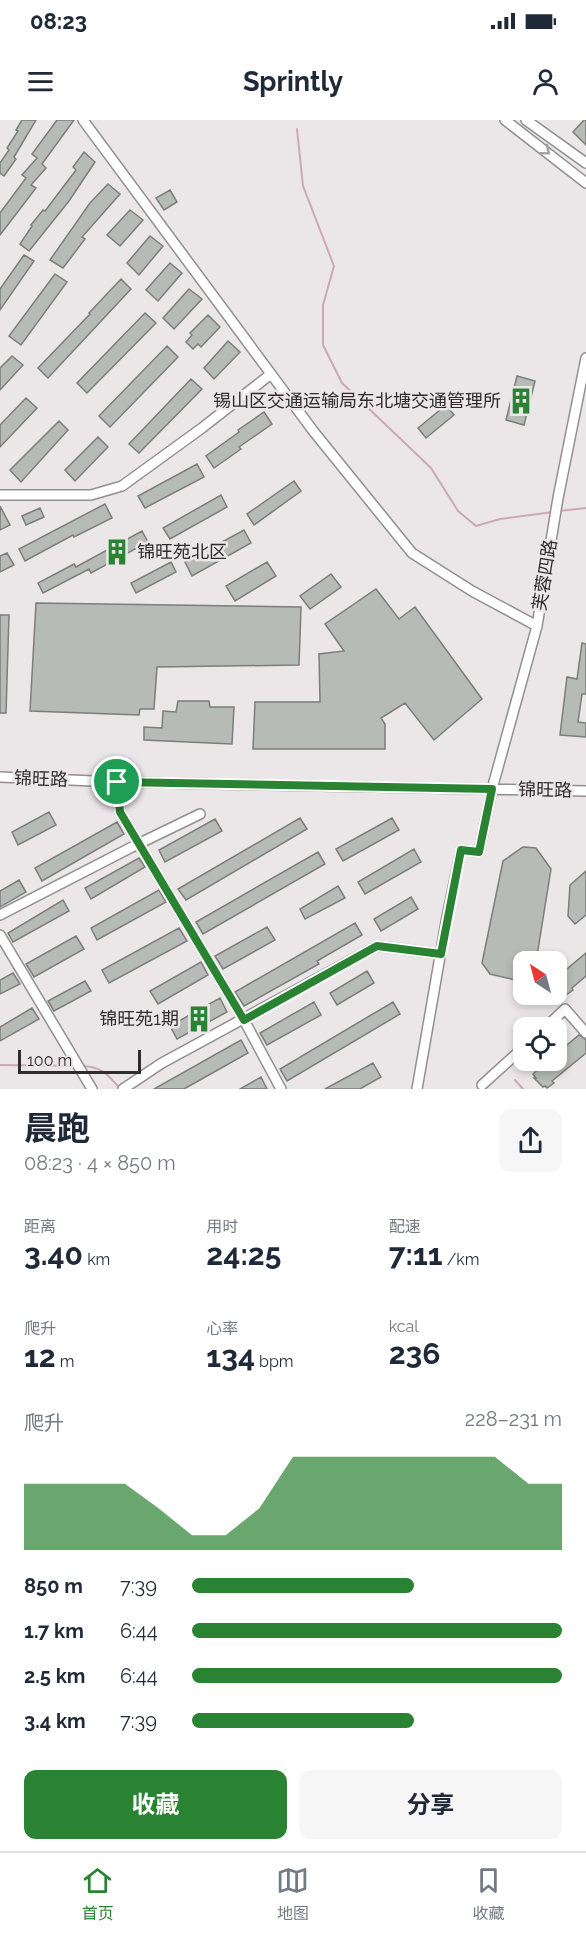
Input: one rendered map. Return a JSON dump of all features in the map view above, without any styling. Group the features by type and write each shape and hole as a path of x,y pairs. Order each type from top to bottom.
{"street":[{"path":"83,120 314,432 412,553 472,591 537,626"},
{"path":"505,120 586,183"},
{"path":"526,120 586,163"},
{"name":"芙蓉四路","path":"441,954 461,850 479,852 492,789 537,626 558,498 586,358"},
{"path":"0,495 91,495 122,486 271,374"},
{"name":"锦旺路","path":"0,777 117,782 586,791"},
{"path":"117,782 120,812 244,1020 281,1089"},
{"path":"0,915 138,843 200,814"},
{"path":"0,935 92,1089"},
{"path":"125,1088 162,1063 377,946 441,954 417,1089"},
{"path":"557,1017 565,1009 586,1033"},
{"path":"482,1085 513,1057"}],"building":[{"path":"22,120 36,120 14,157 16,159 4,176 0,173 0,163 9,150 7,148"},
{"path":"57,120 74,120 42,164 46,168 31,185 36,188 0,235 0,213 26,178 22,175 37,158 32,154"},
{"path":"586,120 586,145 573,132"},
{"path":"84,152 95,162 69,201 29,251 20,244 31,225 43,210 45,211 76,170 73,167"},
{"path":"108,184 120,194 82,237 85,239 63,268 50,260 90,203"},
{"path":"170,190 177,202 164,210 156,198"},
{"path":"130,210 143,220 120,246 107,235"},
{"path":"150,236 163,246 139,275 127,263"},
{"path":"24,255 34,261 0,310 0,289"},
{"path":"170,263 182,273 158,301 146,290"},
{"path":"55,274 67,282 21,345 9,336"},
{"path":"121,279 131,289 48,378 38,368"},
{"path":"189,289 202,299 174,329 163,318"},
{"path":"145,313 156,323 87,393 77,383"},
{"path":"208,315 220,327 201,347 198,344 193,349 186,342 192,335 190,333"},
{"path":"228,341 240,352 214,379 204,368"},
{"path":"167,346 178,357 110,427 99,416"},
{"path":"12,356 23,365 0,390 0,368"},
{"name":"锡山区交通运输局东北塘交通管理所","path":"517,376 535,381 524,425 506,420"},
{"path":"191,379 202,389 139,453 129,444"},
{"path":"26,398 37,408 0,447 0,425"},
{"path":"446,405 454,415 426,438 418,428"},
{"path":"264,412 272,424 214,468 206,456"},
{"path":"59,421 68,430 21,482 10,470"},
{"path":"98,437 108,447 75,481 65,470"},
{"path":"197,464 204,477 145,508 138,496"},
{"path":"294,481 301,491 254,525 247,514"},
{"path":"221,495 227,507 170,539 163,528"},
{"path":"105,504 112,518 74,537 73,535 25,561 19,549"},
{"path":"0,506 10,525 0,530"},
{"path":"40,508 44,517 26,525 22,516"},
{"path":"244,530 251,543 192,576 185,562"},
{"path":"142,531 148,542 91,573 89,569 43,593 38,583 74,564 76,567"},
{"path":"7,553 14,565 0,572 0,556"},
{"path":"171,562 176,572 136,593 131,583"},
{"path":"267,562 276,576 235,601 226,586"},
{"path":"331,574 341,587 310,609 300,596"},
{"path":"376,589 399,619 415,607 482,699 434,740 405,703 381,718 385,724 385,749 253,749 255,702 320,702 319,654 344,651 325,624"},
{"path":"36,603 301,607 299,665 157,667 154,709 140,709 139,715 30,711"},
{"path":"0,615 9,615 6,713 0,713"},
{"path":"582,643 586,644 586,694 582,694 578,722 586,723 586,737 560,735 567,677 577,679"},
{"path":"178,701 209,701 210,707 234,707 232,744 144,740 144,727 162,728 163,711 176,712"},
{"path":"49,812 56,825 18,845 12,832"},
{"path":"300,818 307,829 186,900 178,889"},
{"path":"392,818 399,830 343,861 336,849"},
{"path":"215,819 222,831 165,862 159,850"},
{"path":"117,822 124,834 42,881 35,868"},
{"path":"523,847 536,848 551,869 538,951 513,951 513,979 490,974 482,963 503,861"},
{"path":"414,849 421,862 365,894 358,882"},
{"path":"318,852 325,864 203,934 196,922"},
{"path":"139,858 145,867 91,899 85,888"},
{"path":"586,871 586,915 575,924 568,916 570,885"},
{"path":"19,880 26,892 0,907 0,891"},
{"path":"338,886 345,898 305,919 300,909"},
{"path":"159,890 166,902 97,940 91,928"},
{"path":"411,897 418,909 381,931 374,919"},
{"path":"63,900 69,911 13,942 8,933"},
{"path":"355,923 362,935 317,961 319,964 244,1006 235,992"},
{"path":"267,927 275,940 223,969 215,956"},
{"path":"179,928 187,941 109,983 102,970"},
{"path":"76,936 84,949 34,977 26,964"},
{"path":"586,953 586,976 567,994 567,969"},
{"path":"201,962 208,975 158,1004 150,991"},
{"path":"367,971 374,983 337,1005 330,993"},
{"path":"13,973 20,984 0,994 0,980"},
{"path":"85,981 91,991 54,1011 48,1001"},
{"name":"锦旺苑1期","path":"220,998 227,1012 177,1039 170,1026"},
{"path":"314,1002 321,1015 267,1045 260,1033"},
{"path":"393,1002 400,1014 287,1081 280,1069"},
{"path":"32,1008 39,1019 0,1041 0,1027"},
{"path":"579,1035 586,1040 586,1053 567,1069 567,1045"},
{"path":"241,1040 248,1053 184,1089 154,1089"},
{"path":"373,1063 381,1077 360,1089 325,1089"},
{"path":"536,1071 564,1071 547,1088 534,1078 536,1078 533,1074"},
{"path":"261,1077 267,1089 240,1089"}],"waterway":[{"path":"297,129 303,186 334,266 323,305 323,345 342,383 431,468 458,511 476,526 500,519 553,512"},
{"path":"559,511 586,508"},
{"path":"0,1065 76,1066"},
{"path":"81,1066 94,1067 104,1072 120,1089"},
{"path":"515,1080 523,1089"}],"place":[{"name":"锡山区交通运输局东北塘交通管理所","path":"521,401"},
{"name":"锦旺苑北区","path":"117,552"},
{"name":"锦旺苑1期","path":"199,1019"}],"route":[{"path":"117,782 492,789 479,852 461,850 441,954 377,946 244,1020 120,812 117,782"}]}
